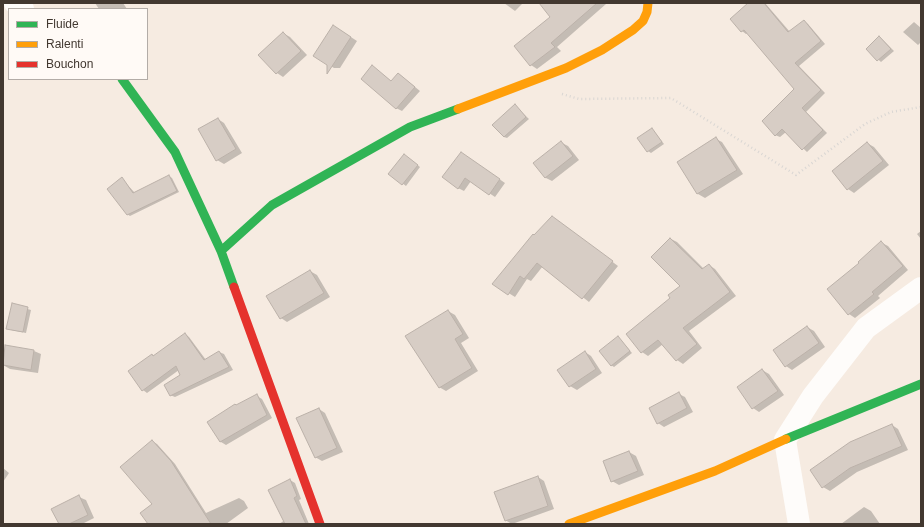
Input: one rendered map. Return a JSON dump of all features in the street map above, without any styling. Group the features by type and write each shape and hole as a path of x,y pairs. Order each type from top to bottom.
{"street":[{"path":"222,251 272,205 410,127 566,68 602,50 633,30 643,21 648,12 648,3"},
{"path":"123,80 175,152 222,251 320,524"},
{"path":"799,524 785,440 813,396 866,328 921,288"},
{"path":"569,524 715,471 785,440 921,384"}],"path":[{"path":"527,82 579,100 671,98 796,174 865,124 891,112 921,107"}],"building":[{"path":"539,3 597,3 551,43 555,47 530,66 514,46 550,17"},
{"path":"748,3 764,3 788,32 804,20 821,41 795,63 821,90 802,108 823,130 802,150 782,129 775,136 762,121 794,89 744,30 741,32 730,19"},
{"path":"333,25 351,37 327,74 327,65 313,56"},
{"path":"283,32 301,51 276,74 258,55"},
{"path":"879,36 891,49 877,61 866,49"},
{"path":"372,65 391,81 398,73 415,87 396,109 361,79"},
{"path":"515,104 526,117 504,137 492,125"},
{"path":"218,118 236,149 216,161 198,129"},
{"path":"652,128 662,142 647,152 637,138"},
{"path":"716,137 737,170 697,194 677,162"},
{"path":"561,141 573,156 545,178 533,163"},
{"path":"867,142 883,161 847,190 832,171"},
{"path":"461,152 500,179 489,195 465,178 458,189 442,177"},
{"path":"404,154 418,165 402,185 388,174"},
{"path":"169,175 177,191 127,215 107,189 122,177 133,193"},
{"path":"552,216 613,261 582,299 537,263 524,279 520,276 508,295 492,284 533,234 534,235"},
{"path":"670,238 702,269 709,264 730,292 683,328 697,344 676,361 658,340 641,353 626,334 670,298 668,295 680,286 651,257"},
{"path":"881,241 903,266 872,292 874,294 848,315 827,289 859,263 858,262"},
{"path":"310,270 324,293 280,319 266,296"},
{"path":"12,303 28,307 23,332 6,329"},
{"path":"448,310 463,334 455,339 472,368 439,388 405,336"},
{"path":"807,326 819,343 785,367 773,350"},
{"path":"185,333 204,360 219,351 229,367 170,396 164,385 180,375 176,366 142,391 128,371 152,354 153,356"},
{"path":"618,336 630,351 611,366 599,351"},
{"path":"5,345 34,350 31,370 3,365"},
{"path":"585,351 596,369 569,387 557,370"},
{"path":"762,369 778,391 752,409 737,387"},
{"path":"679,392 687,408 657,424 649,408"},
{"path":"257,394 267,415 220,442 207,422 235,404 236,405"},
{"path":"319,408 337,448 315,458 296,418"},
{"path":"892,424 902,446 850,468 822,488 810,470 850,442"},
{"path":"152,440 171,461 211,524 148,524 140,513 152,504 120,467"},
{"path":"629,451 638,471 611,482 603,461"},
{"path":"538,476 548,506 505,521 494,492"},
{"path":"290,479 297,496 294,498 306,524 285,524 268,490"},
{"path":"79,495 88,515 69,524 59,524 51,509"}],"traffic: fast":[{"path":"123,80 175,152 221,251 234,287"},
{"path":"221,251 272,205 410,127 458,109"},
{"path":"786,439 921,384"}],"traffic: slow":[{"path":"458,109 566,68 602,50 633,30 643,21 647,12 648,3"},
{"path":"569,524 715,471 786,439"}],"traffic: jam":[{"path":"234,287 320,524"}]}
